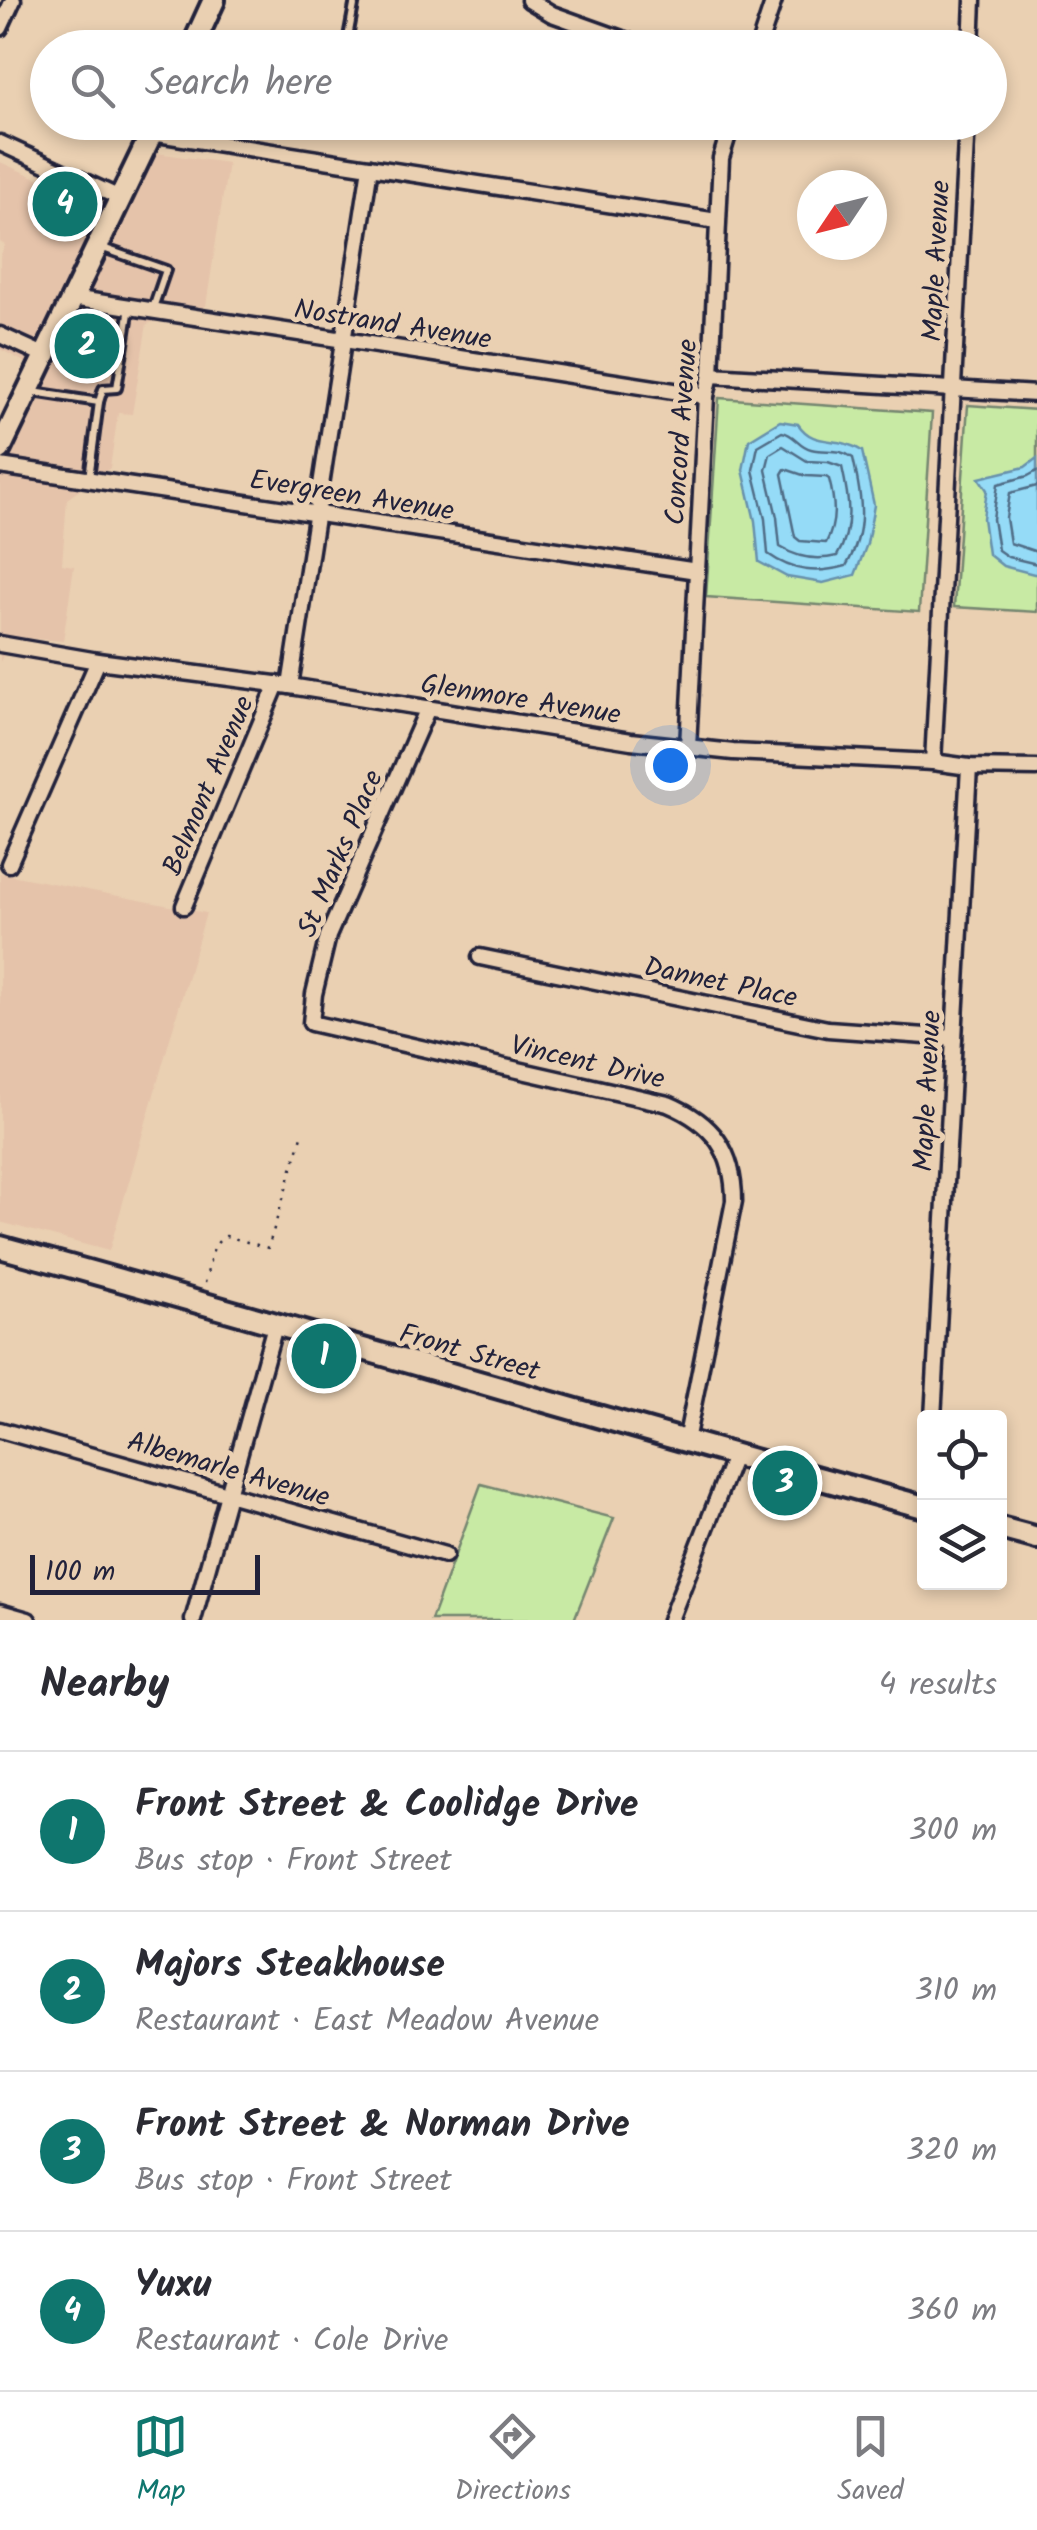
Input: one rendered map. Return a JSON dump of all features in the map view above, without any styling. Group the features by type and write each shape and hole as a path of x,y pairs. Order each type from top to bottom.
{"main road":[{"path":"200,30 214,0"},
{"path":"0,448 148,140"},
{"name":"Front Street","path":"0,1247 917,1505"},
{"path":"1007,1530 1037,1538"}],"street":[{"path":"0,28 13,0"},
{"path":"529,0 552,14 597,30"},
{"path":"764,30 774,0"},
{"path":"972,30 973,0"},
{"path":"190,140 716,220"},
{"name":"Concord Avenue","path":"688,747 716,220 721,158 726,140"},
{"name":"Maple Avenue","path":"933,762 966,140"},
{"path":"0,144 120,198"},
{"name":"Belmont Avenue","path":"184,906 284,685 317,514 370,167"},
{"name":"Nostrand Avenue","path":"72,298 706,396"},
{"path":"0,335 44,355"},
{"path":"710,375 1037,394"},
{"name":"Evergreen Avenue","path":"0,466 697,571"},
{"name":"Glenmore Avenue","path":"0,644 631,741 733,752 1037,768"},
{"path":"9,864 98,662"},
{"name":"St Marks Place","path":"311,1022 328,936 428,708"},
{"name":"Maple Avenue","path":"933,1410 969,767"},
{"name":"Dannet Place","path":"480,957 828,1029 954,1038"},
{"name":"Vincent Drive","path":"311,1022 668,1104 688,1113 711,1131 730,1162 734,1201 686,1441"},
{"path":"193,1620 276,1322"},
{"name":"Albemarle Avenue","path":"0,1430 445,1554"},
{"path":"670,1620 734,1456"},
{"path":"0,1612 28,1620"}],"lane":[{"path":"349,30 354,0"},
{"path":"97,246 166,270 152,311"},
{"path":"89,480 99,402 104,389 117,388 130,307"},
{"path":"27,391 99,402"}],"path":[{"path":"204,1284 220,1237 268,1248 303,1134"}],"shaded area":[{"path":"135,150 228,163 206,306 147,324 132,414 118,413 110,468 67,499 62,564 74,566 63,641 12,637 0,662 0,425 28,364 0,349 0,257 5,245 0,242 0,162 101,206"},
{"path":"0,873 206,913 109,1251 0,1222"}],"green space":[{"path":"719,398 932,413 919,612 706,597"},
{"path":"968,405 1037,410 1037,612 954,607"},
{"path":"481,1484 614,1518 574,1620 431,1620"}],"water":[{"path":"780,421 798,424 819,439 862,451 874,505 867,544 855,575 823,583 787,577 759,562 755,521 743,470 749,440"},
{"path":"1037,458 1034,574 1003,566 988,554 983,518 987,490 979,478 1025,467"}],"place":[{"name":"Yuxu","path":"65,204"},
{"name":"Majors Steakhouse","path":"87,346"},
{"name":"Front Street & Coolidge Drive","path":"324,1356"},
{"name":"Front Street & Norman Drive","path":"785,1483"}]}
